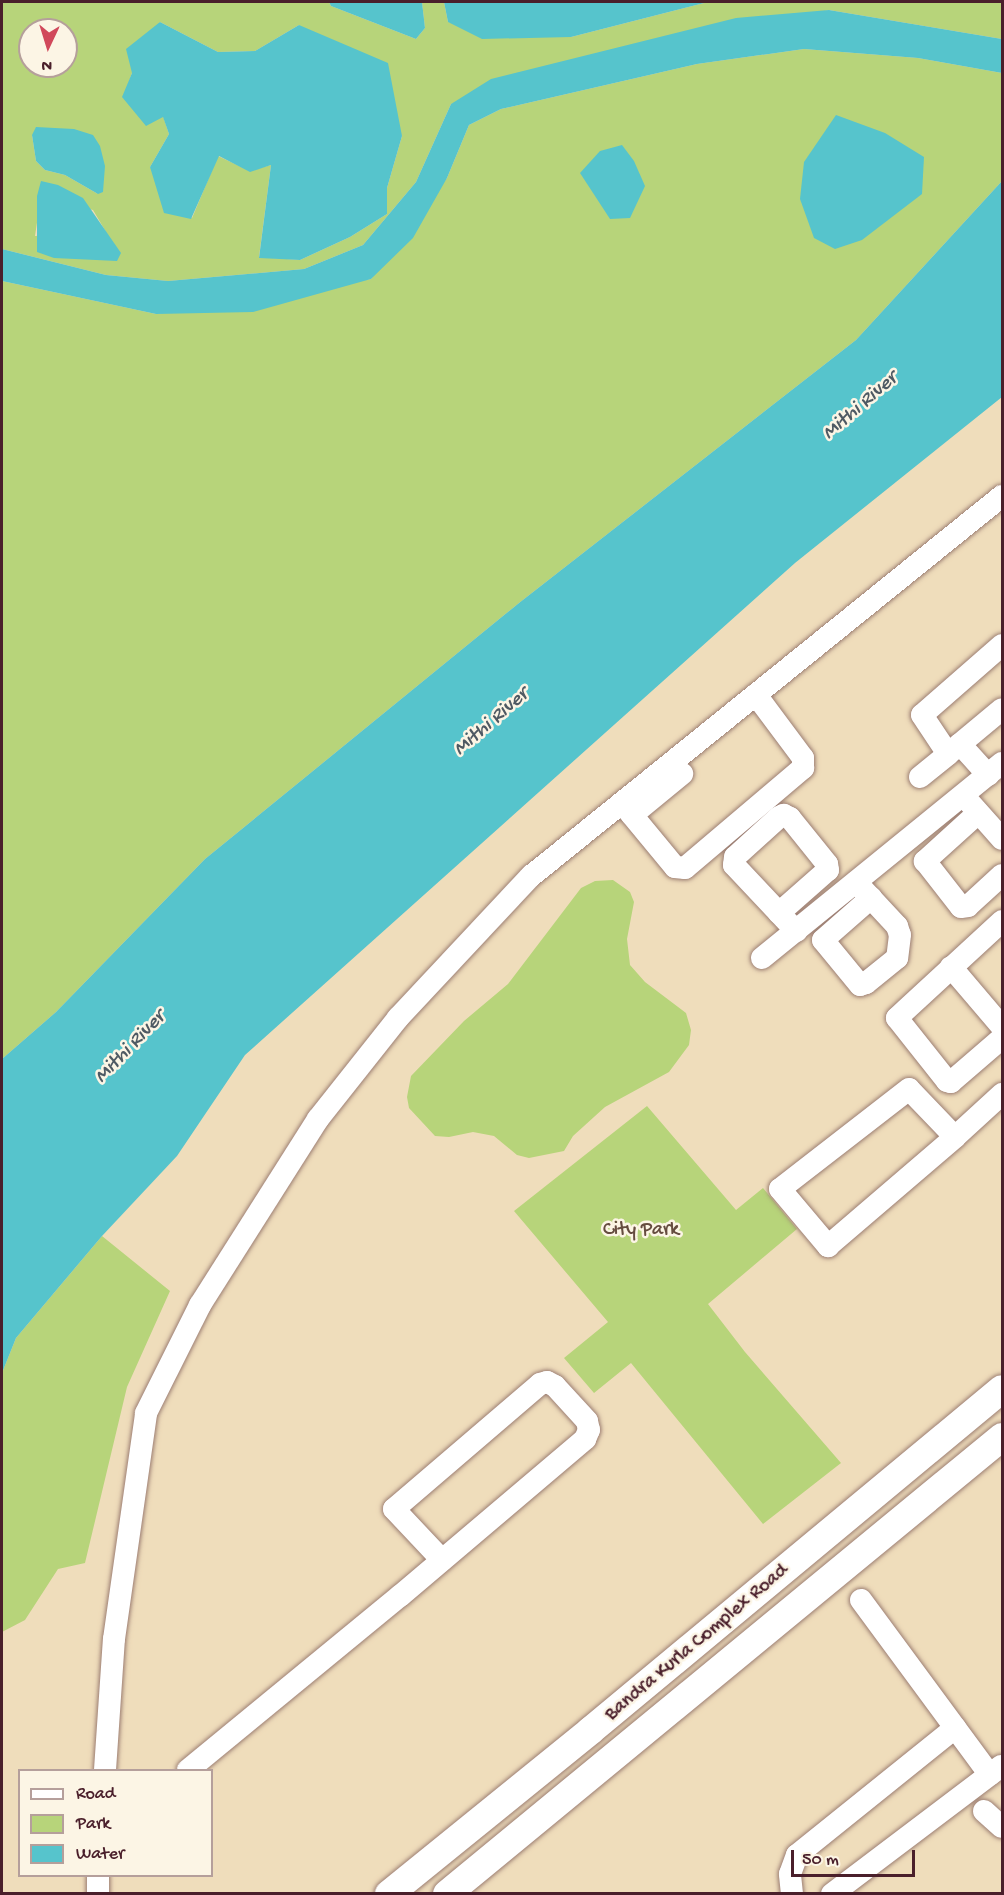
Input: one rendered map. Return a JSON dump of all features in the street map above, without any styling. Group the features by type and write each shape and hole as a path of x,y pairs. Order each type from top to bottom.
{"main road":[{"name":"Bandra Kurla Complex Road","path":"388,1893 590,1731 1002,1389"},
{"name":"Bandra Kurla Complex Road","path":"447,1893 1002,1437"}],"street":[{"path":"105,1769 113,1647 146,1413 200,1305 318,1119 398,1018 531,876 627,809 760,701 1002,496"},
{"path":"762,958 796,931 863,890 963,795 995,769 954,749 922,715 1002,645"},
{"path":"627,809 675,867 685,868 803,768 802,758 760,701"},
{"path":"920,777 1002,709"},
{"path":"963,795 1002,839"},
{"path":"978,813 925,861 961,907 968,906 1002,875"},
{"path":"779,913 796,931"},
{"path":"1002,921 899,1013 898,1022 947,1081 951,1082 1002,1038"},
{"path":"951,967 1002,1027"},
{"path":"955,1137 909,1089 780,1189 828,1246 955,1137 1002,1094"},
{"path":"189,1769 442,1560 585,1439 589,1430 587,1421 555,1386 547,1382 540,1384 394,1509 442,1560"},
{"path":"832,1893 996,1770 955,1728 861,1600"},
{"path":"792,1893 790,1874 797,1855 955,1728"},
{"path":"984,1810 1002,1827"},
{"path":"98,1893 99,1877"}],"green space":[{"path":"2,2 329,2 331,6 416,39 425,28 422,2 444,2 448,22 571,37 708,2 1002,2 1002,39 829,10 451,104 416,182 363,245 304,269 168,281 106,275 2,249","holes":["160,22 218,52 255,51 299,25 402,136 387,188 387,214 350,237 300,260 259,257 271,165 250,171 218,156 192,218 150,167 169,134 163,116 123,98 132,73","32,135 98,194 65,175 45,170 36,161","37,196 93,210 106,232 35,236 38,216"]},
{"path":"804,49 918,58 1002,73 1002,181 856,340 519,603 205,859 56,1012 2,1059 2,281 156,314 371,279 447,178 469,125 501,109 697,64"},
{"path":"613,880 630,892 634,902 627,939 630,965 645,982 686,1013 691,1030 689,1045 669,1072 605,1107 573,1136 564,1151 529,1158 517,1155 494,1136 473,1132 449,1137 435,1136 409,1108 407,1097 411,1076 464,1021 508,984 581,888 595,881"},
{"name":"City Park","path":"647,1106 736,1210 763,1188 797,1229 708,1304 745,1352 841,1463 763,1524 631,1363 594,1393 564,1358 608,1322 514,1211"},
{"path":"102,1236 170,1291 127,1387 85,1563 58,1569 25,1620 2,1632 2,1373 16,1338"}],"water":[{"path":"329,2 422,2 425,28 416,39 331,6"},
{"path":"444,2 708,2 571,37 482,39 448,22"},
{"path":"829,10 1002,39 1002,73 918,58 804,49 697,64 501,109 469,125 447,178 413,238 371,279 253,312 156,314 2,281 2,249 106,275 168,281 304,269 363,245 416,182 451,104 491,79 736,18"},
{"path":"160,22 218,52 255,51 299,25 388,63 402,136 387,188 387,214 350,237 300,260 259,258 271,165 250,172 219,156 191,219 164,213 150,167 169,134 163,117 146,126 122,97 132,73 126,49"},
{"path":"836,115 885,133 924,157 922,194 862,240 835,249 814,238 800,199 804,162"},
{"path":"36,127 74,129 93,135 100,146 105,166 103,192 98,194 65,175 45,170 36,161 32,135"},
{"path":"622,145 634,161 645,186 630,218 610,219 580,173 600,151"},
{"path":"41,181 58,185 83,198 121,253 117,261 54,258 37,252 37,196"},
{"name":"Mithi River","path":"1002,181 1002,397 795,563 245,1055 177,1156 102,1236 16,1338 2,1373 2,1059 56,1012 205,859 519,603 856,340"}]}
